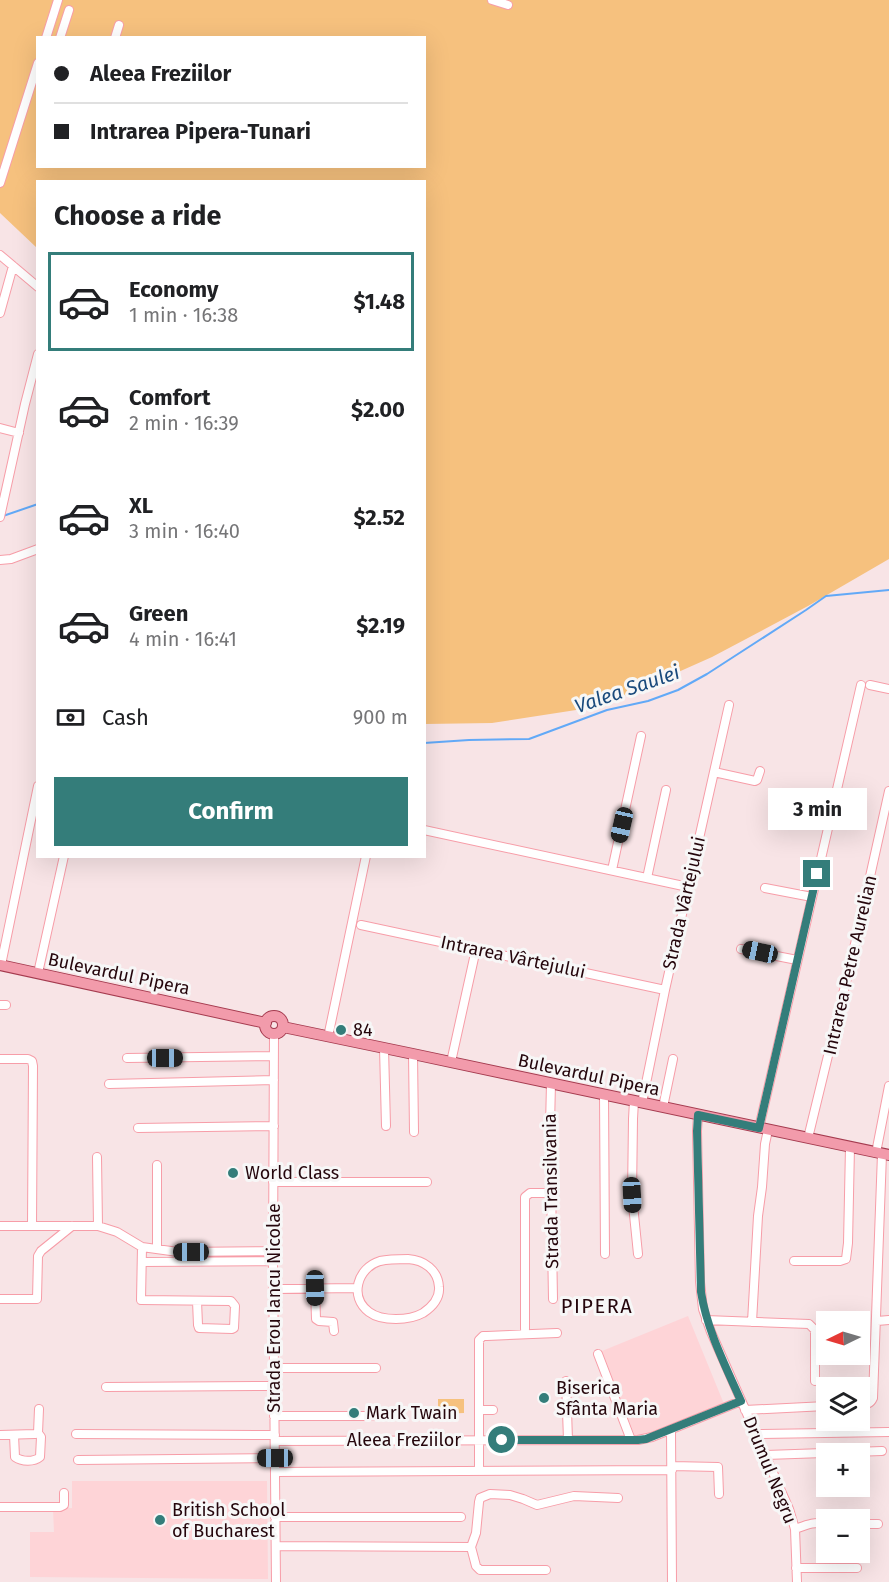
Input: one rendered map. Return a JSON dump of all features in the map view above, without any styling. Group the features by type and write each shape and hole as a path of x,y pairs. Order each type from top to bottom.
{"main road":[{"name":"Bulevardul Pipera","path":"0,965 266,1023"},
{"path":"271,1017 276,1017 282,1022 278,1031 267,1030 266,1023 271,1017"},
{"name":"Bulevardul Pipera","path":"278,1031 328,1037 384,1048 882,1154"}],"street":[{"path":"47,36 58,0"},
{"path":"492,0 508,5"},
{"path":"61,36 69,9"},
{"path":"116,36 119,25"},
{"path":"0,183 36,69"},
{"path":"0,255 36,285"},
{"path":"0,313 13,266"},
{"path":"0,518 36,362"},
{"path":"0,428 19,433"},
{"path":"0,560 11,560 36,550"},
{"path":"752,1322 758,1216 766,1139 764,1129 797,960 865,685 889,689"},
{"name":"Strada Vârtejului","path":"638,1254 632,1195 633,1119 729,705"},
{"path":"612,870 641,736"},
{"path":"714,772 755,782 758,780 760,771"},
{"path":"647,878 666,790"},
{"name":"Intrarea Petre Aurelian","path":"808,1138 889,791"},
{"path":"0,965 36,795"},
{"path":"426,830 688,887"},
{"path":"38,973 64,858"},
{"path":"328,1037 366,858"},
{"path":"765,888 812,897"},
{"name":"Intrarea Vârtejului","path":"361,925 664,990"},
{"path":"452,1062 476,949"},
{"path":"741,949 797,960"},
{"name":"Strada Erou Iancu Nicolae","path":"276,1582 273,1056 278,1031"},
{"path":"384,1048 386,1126"},
{"path":"413,1054 414,1132"},
{"path":"127,1058 273,1056"},
{"path":"0,1059 28,1059 32,1061 33,1066 32,1226"},
{"path":"663,1107 673,1059"},
{"path":"109,1084 274,1080"},
{"name":"Strada Transilvania","path":"551,1083 553,1299"},
{"path":"870,1403 873,1398 877,1322 882,1154 889,1086"},
{"path":"604,1095 605,1254"},
{"name":"Drumul Negru","path":"698,1115 700,1282 706,1320 789,1509 795,1529 797,1582"},
{"path":"138,1128 274,1126"},
{"path":"794,1261 840,1261 846,1258 849,1147"},
{"path":"97,1157 98,1226"},
{"path":"157,1165 157,1248"},
{"path":"273,1182 428,1182"},
{"path":"525,1329 525,1197 530,1193 551,1193"},
{"path":"0,1226 98,1226 117,1232 142,1247 178,1252 273,1251"},
{"path":"0,1299 37,1299 40,1251 72,1226"},
{"path":"142,1247 141,1300 231,1301 234,1303 234,1328 199,1328 197,1301"},
{"path":"408,1259 422,1262 433,1271 438,1278 439,1292 434,1304 425,1312 410,1318 393,1319 380,1317 367,1310 360,1300 357,1288 361,1276 370,1266 386,1260 408,1259"},
{"path":"142,1262 273,1261"},
{"path":"315,1288 316,1319 333,1322 334,1331"},
{"path":"273,1289 357,1288"},
{"path":"706,1320 813,1326 815,1381"},
{"path":"877,1322 889,1320"},
{"path":"479,1470 478,1344 480,1338 557,1333"},
{"path":"598,1354 630,1440"},
{"path":"274,1368 376,1368"},
{"path":"566,1382 568,1440"},
{"path":"106,1387 274,1386"},
{"name":"Aleea Freziilor","path":"76,1434 275,1438 630,1440 646,1439 741,1401"},
{"path":"745,1410 816,1406"},
{"path":"14,1435 15,1457 36,1460 40,1457 39,1409"},
{"path":"479,1410 493,1410"},
{"path":"274,1416 383,1416"},
{"path":"670,1430 672,1582"},
{"path":"756,1434 889,1432"},
{"path":"0,1435 38,1433"},
{"path":"766,1455 882,1451"},
{"path":"78,1460 275,1458"},
{"path":"275,1472 718,1467 719,1494"},
{"path":"0,1507 60,1507 64,1505 64,1493"},
{"path":"546,1570 480,1570 476,1566 471,1547 477,1526 480,1498 486,1495 510,1495 537,1505 574,1496 618,1498"},
{"path":"275,1517 461,1516"},
{"path":"795,1529 816,1522"},
{"path":"870,1524 878,1524"},
{"path":"276,1546 471,1547"},
{"path":"796,1568 857,1568"}],"shaded area":[{"path":"0,0 889,0 889,559 808,606 712,657 602,706 492,723 426,724 426,180 36,180 36,247 0,213"},
{"path":"688,1316 724,1404 649,1434 635,1436 602,1351"},
{"path":"438,1399 464,1399 464,1413 438,1414"},
{"name":"British School of Bucharest","path":"72,1481 267,1481 268,1579 30,1577 30,1532 54,1532 53,1509 72,1508"}],"waterway":[{"name":"Valea Saulei","path":"3,516 36,505"},
{"name":"Valea Saulei","path":"426,743 529,739 607,710 648,701 678,690 707,674 826,596 889,590"}],"place":[{"name":"84","path":"341,1030"},
{"name":"World Class","path":"233,1173"},
{"name":"Biserica Sfânta Maria","path":"544,1398"},
{"name":"Mark Twain","path":"354,1413"},
{"name":"British School of Bucharest","path":"160,1520"}],"district":[{"name":"PIPERA","path":"597,1306"}],"route":[{"path":"502,1440 646,1439 741,1401 703,1309 699,1273 698,1115 759,1128 817,874"}]}
